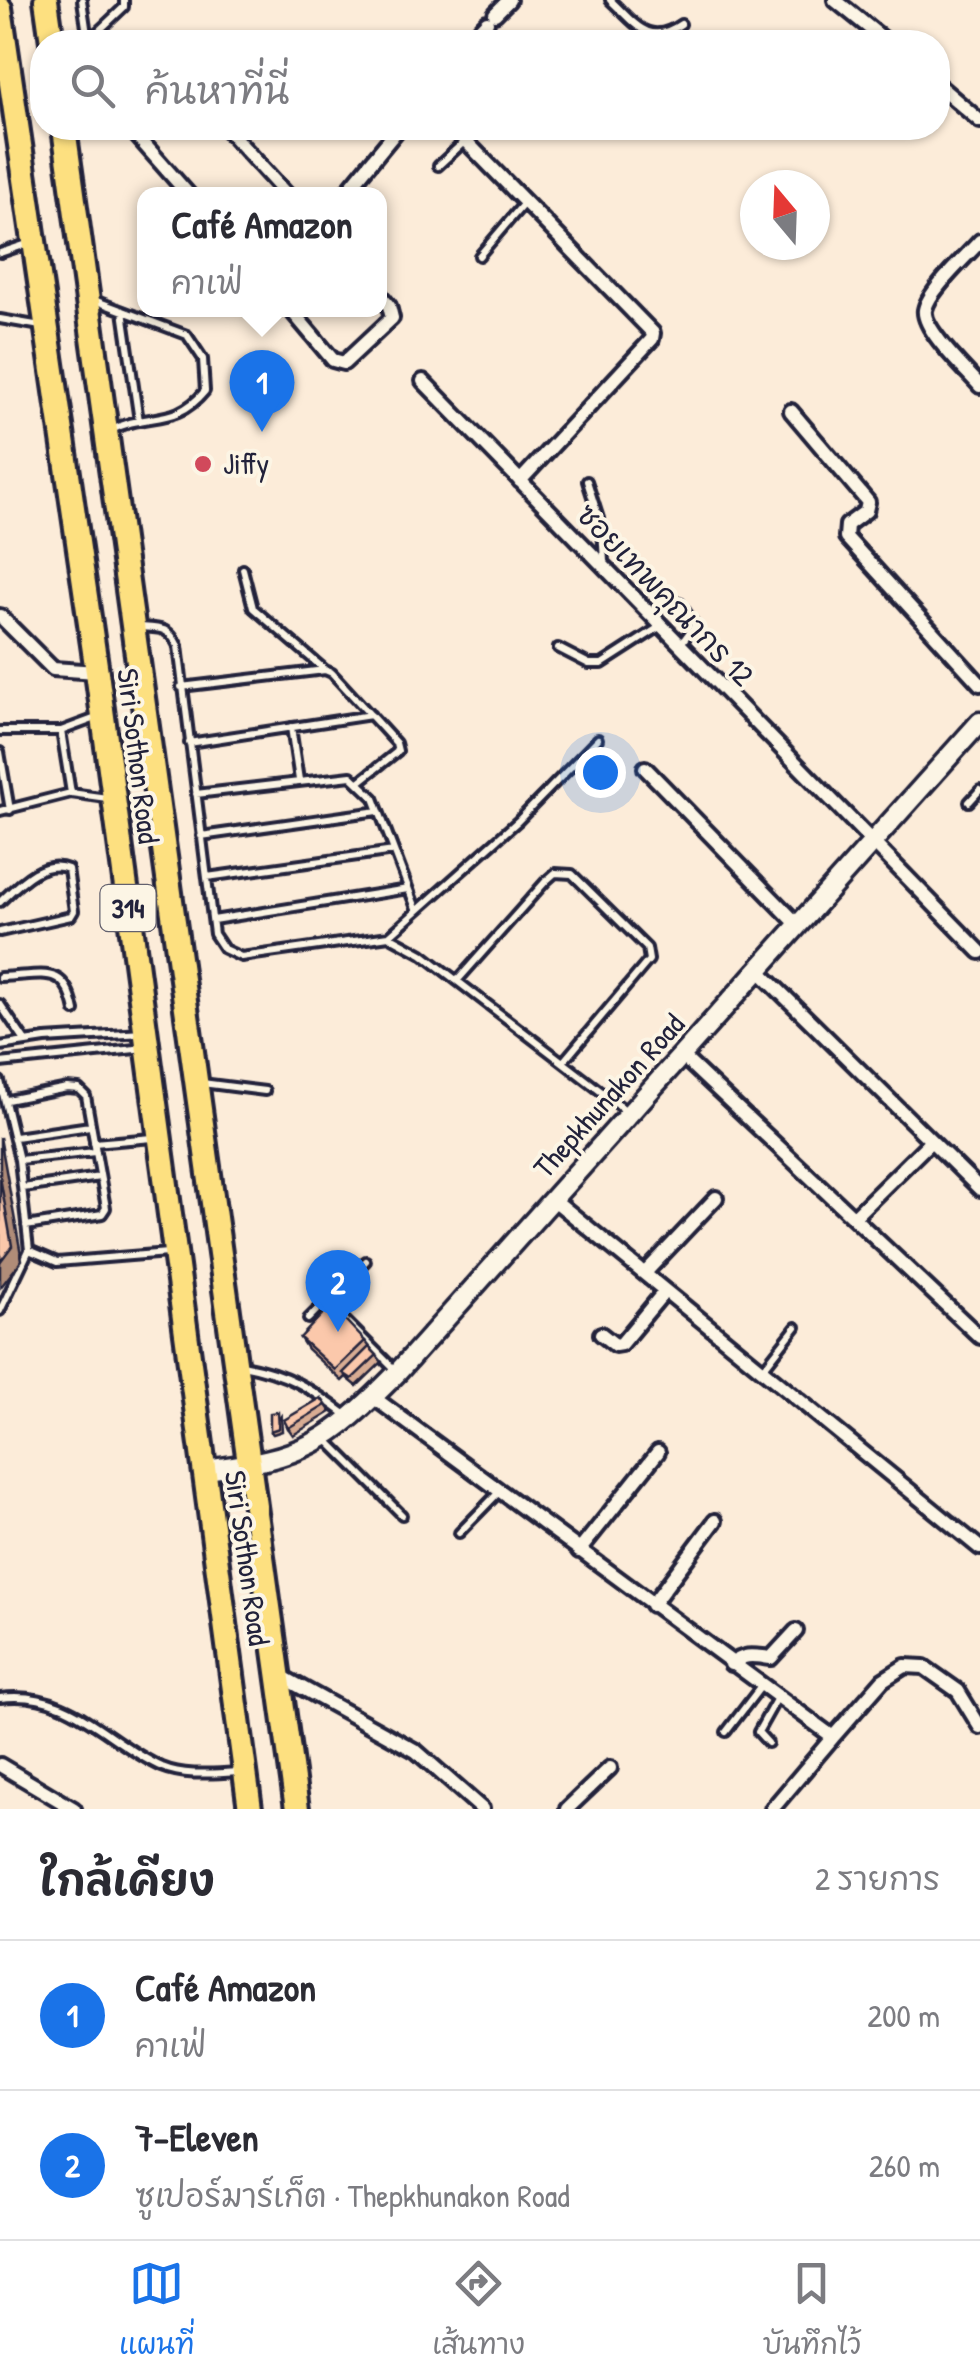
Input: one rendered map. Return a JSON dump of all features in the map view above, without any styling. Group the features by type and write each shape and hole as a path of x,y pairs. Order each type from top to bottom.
{"highway":[{"path":"46,0 50,30"},
{"name":"Siri Sothon Road","path":"0,8 97,672 250,1809"},
{"name":"Siri Sothon Road","path":"66,140 297,1809"}],"main road":[{"name":"Thepkhunakon Road","path":"205,1470 250,1465 300,1452 352,1419 980,722"}],"street":[{"path":"480,30 509,0"},
{"path":"835,0 854,6 876,30"},
{"path":"950,93 977,112"},
{"path":"141,140 183,187"},
{"path":"237,140 281,187"},
{"path":"350,187 389,140"},
{"path":"466,140 653,333 652,339 520,480"},
{"path":"980,242 930,299 924,312 938,338 980,386"},
{"path":"297,317 333,360 344,363 392,318 387,304"},
{"name":"ซอยเทพคุณากร 12","path":"423,381 980,952"},
{"path":"791,412 868,502 866,511 847,526 846,537 980,684"},
{"path":"0,616 53,669 97,672"},
{"path":"645,768 798,925"},
{"path":"758,970 980,1190"},
{"path":"682,1055 980,1338"},
{"path":"854,1217 930,1142"},
{"path":"645,1273 716,1198"},
{"path":"553,1199 980,1548"},
{"path":"601,1334 615,1345 621,1344 665,1291"},
{"path":"374,1397 833,1737"},
{"path":"579,1551 658,1452"},
{"path":"652,1606 716,1521"},
{"path":"731,1664 740,1656 771,1658 796,1631"},
{"path":"772,1809 883,1680 904,1666 924,1667 958,1691 980,1727"},
{"path":"279,1676 416,1751 482,1809"},
{"path":"0,1764 74,1809"},
{"path":"568,1809 610,1768"}],"lane":[{"path":"82,0 86,30"},
{"path":"100,30 124,7 124,0"},
{"path":"610,0 647,30"},
{"path":"672,30 681,24"},
{"path":"438,166 466,140"},
{"path":"479,256 526,202"},
{"path":"0,253 35,242"},
{"path":"88,298 137,316"},
{"path":"124,311 139,421"},
{"path":"106,433 126,422 168,418 191,408 204,392 202,359 188,335 140,317"},
{"path":"0,320 47,326"},
{"path":"587,481 602,528 603,567"},
{"path":"243,569 254,608 340,680 390,734 398,752 359,782"},
{"path":"679,602 695,625 679,645"},
{"path":"558,648 590,664 602,664 661,626"},
{"path":"134,627 163,628 172,634 178,646 214,934 224,948 241,957 389,936 518,821 598,739"},
{"path":"181,688 325,670"},
{"path":"188,743 372,714"},
{"path":"0,731 61,731 102,716"},
{"path":"291,727 300,780"},
{"path":"61,731 71,793"},
{"path":"0,752 10,810"},
{"path":"196,794 351,776 374,798 417,911"},
{"path":"969,802 980,790"},
{"path":"0,810 71,793 113,799"},
{"path":"201,836 379,810"},
{"path":"207,877 394,850"},
{"path":"0,902 36,871 68,868 74,911 71,916 0,932"},
{"path":"457,981 546,880 555,873 572,874 648,948 648,960 563,1062"},
{"path":"213,920 408,889"},
{"path":"389,936 422,954 630,1113"},
{"path":"0,977 54,976 70,988 75,1010"},
{"path":"0,1004 25,1041"},
{"path":"0,1046 25,1041 145,1040"},
{"path":"0,1064 145,1040"},
{"path":"0,1081 20,1160 29,1250 0,1311"},
{"path":"197,1083 266,1091"},
{"path":"7,1100 68,1088 78,1089 86,1096 106,1208 102,1214 26,1226"},
{"path":"15,1137 90,1126"},
{"path":"20,1160 160,1138"},
{"path":"23,1188 100,1177"},
{"path":"29,1250 57,1262 176,1252"},
{"path":"308,1320 366,1260"},
{"path":"326,1302 398,1372"},
{"path":"762,1370 796,1326"},
{"path":"236,1364 293,1378 352,1419"},
{"path":"325,1438 402,1515"},
{"path":"459,1534 500,1491"},
{"path":"726,1732 762,1685"},
{"path":"768,1742 758,1732 778,1696"},
{"path":"0,1698 24,1698 77,1712 166,1768 191,1773 245,1772"}],"building":[{"path":"0,1177 12,1246 0,1262"},
{"path":"331,1305 365,1341 335,1370 300,1338"},
{"path":"369,1347 377,1355 352,1379 343,1373"},
{"path":"321,1398 326,1405 288,1428 284,1420"},
{"path":"278,1412 279,1428 270,1431 270,1413"}],"place":[{"name":"Café Amazon","path":"262,432"},
{"name":"Jiffy","path":"203,464"},
{"name":"7-Eleven","path":"338,1332"}]}
